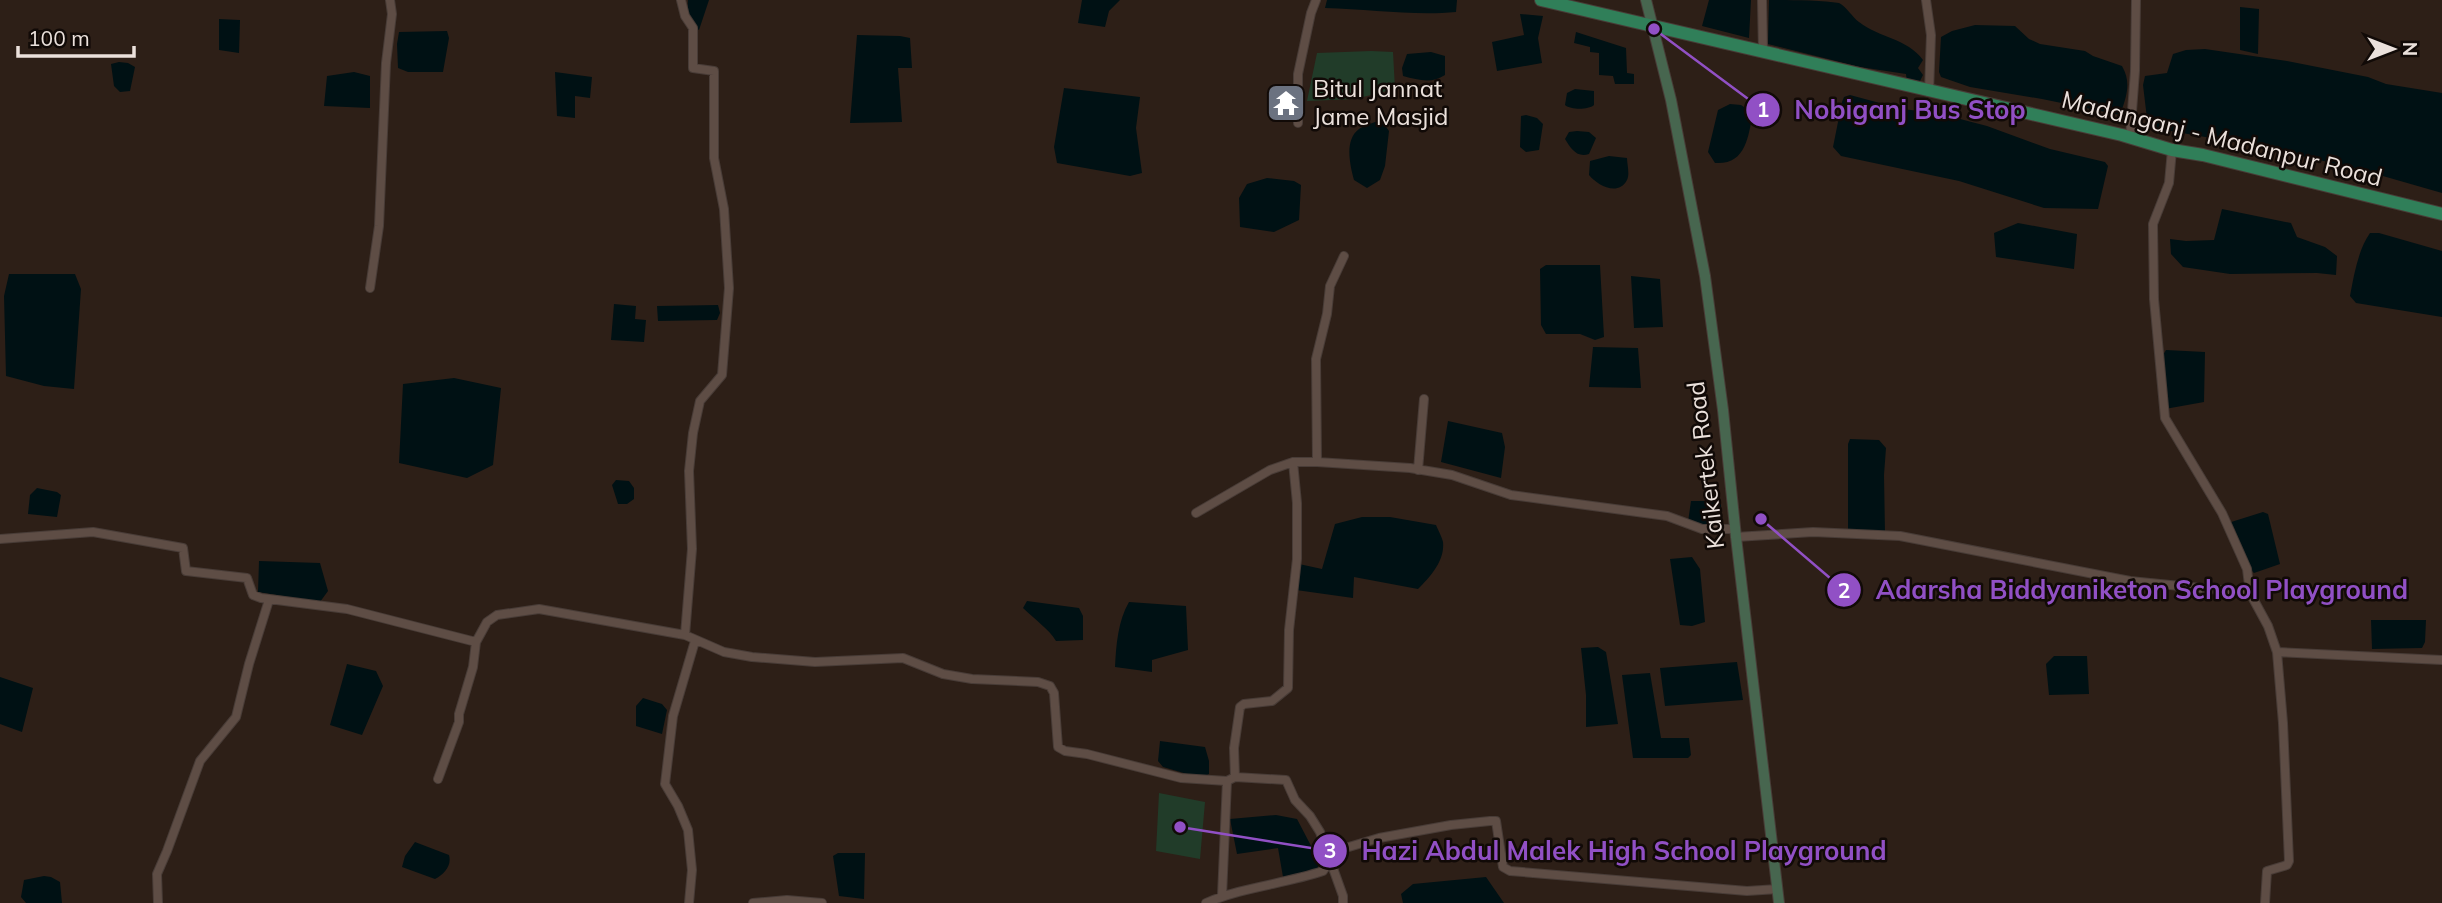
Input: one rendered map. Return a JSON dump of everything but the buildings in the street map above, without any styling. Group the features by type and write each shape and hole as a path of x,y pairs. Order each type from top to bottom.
{"main road":[{"name":"Madanganj - Madanpur Road","path":"1541,0 2172,150 2203,155 2442,214"},
{"name":"Kaikertek Road","path":"1646,0 1674,112 1705,276 1723,410 1779,903"}],"street":[{"path":"370,288 379,226 390,0"},
{"path":"681,0 685,16 692,28 693,68 714,71 714,158 724,209 729,288 722,375 700,401 693,433 689,471 692,550 685,635"},
{"path":"1298,123 1298,74 1311,13 1317,0"},
{"path":"1762,0 1763,52"},
{"path":"1926,0 1931,35 1929,92"},
{"path":"2130,138 2136,0"},
{"path":"2172,150 2169,183 2153,224 2155,311 2165,418 2222,513 2247,569 2250,593 2268,626 2277,652 2289,861 2287,866 2267,872 2265,903"},
{"path":"1317,462 1315,359 1327,314 1330,286 1344,256"},
{"path":"1418,470 1424,399"},
{"path":"1196,513 1258,476 1293,462 1368,464 1452,475 1511,495 1667,516 1702,529 1735,533 1900,536 2130,580 2250,593"},
{"path":"1222,896 1231,779 1240,707 1244,704 1272,701 1288,688 1289,630 1297,559 1297,503 1293,462"},
{"path":"0,539 93,533 183,548 186,571 247,578 253,595 269,600 347,609 476,642"},
{"path":"158,903 157,874 200,761 236,717 269,600"},
{"path":"438,779 459,722 458,714 473,667 476,642 488,622 497,615 540,609 685,635 724,652 752,657 816,662 903,658 943,674 972,679 1038,682 1050,686 1054,693 1058,747 1065,751 1181,778 1286,780 1295,800 1320,832 1343,896 1343,903"},
{"path":"689,903 692,870 688,830 665,784 673,716 695,641"},
{"path":"2277,652 2442,660"},
{"path":"1206,903 1222,896 1323,872 1331,859 1342,849 1379,838 1490,821 1496,821 1503,867 1510,871 1747,891 1778,889"},
{"path":"753,903 787,900 822,903"}],"green space":[{"path":"1393,52 1395,89 1355,99 1307,101 1317,53"},
{"path":"1159,793 1205,802 1200,859 1156,851"}],"shaded area":[{"path":"688,0 709,0 699,30 692,24 689,16"},
{"path":"1082,0 1120,0 1109,11 1105,27 1078,23"},
{"path":"1327,0 1457,0 1456,12 1424,13 1325,8"},
{"path":"1709,0 1751,0 1749,38 1702,26"},
{"path":"1769,0 1839,3 1856,20 1909,47 1923,60 1918,68 1923,75 1919,83 1907,83 1906,74 1860,67 1768,44"},
{"path":"2240,7 2259,9 2258,54 2240,50"},
{"path":"1520,14 1543,16 1538,38 1542,63 1497,71 1492,42 1524,35"},
{"path":"219,19 240,20 239,53 219,50"},
{"path":"1975,25 2015,26 2029,39 2040,44 2085,51 2122,66 2127,84 2120,115 1970,87 1941,77 1941,37"},
{"path":"447,31 449,38 443,72 408,72 398,68 399,32"},
{"path":"1576,32 1626,48 1627,73 1634,74 1634,84 1615,84 1613,76 1599,75 1599,53 1590,52 1590,47 1574,43"},
{"path":"857,35 910,38 912,68 898,68 902,122 850,123"},
{"path":"2205,49 2287,61 2368,77 2386,84 2442,93 2442,193 2362,170 2268,148 2148,127 2143,85 2145,76 2167,73 2173,54"},
{"path":"1431,52 1445,56 1445,75 1430,80 1403,76 1402,68 1407,54"},
{"path":"119,62 135,67 130,91 120,92 114,86 111,64"},
{"path":"354,72 370,76 370,108 324,106 327,76"},
{"path":"555,72 592,77 590,98 575,96 575,118 557,116"},
{"path":"1064,88 1140,97 1136,128 1142,173 1130,176 1057,163 1054,147"},
{"path":"1575,89 1594,91 1594,105 1580,109 1565,105 1567,93"},
{"path":"1850,95 1902,109 1937,113 1987,126 2050,149 2105,162 2108,166 2098,209 2044,208 1959,181 1841,156 1833,147 1842,102 1844,97"},
{"path":"1730,104 1741,105 1753,113 1747,140 1744,148 1733,159 1715,163 1708,152 1718,110"},
{"path":"1521,116 1537,118 1543,124 1539,150 1526,152 1520,147"},
{"path":"1375,122 1383,123 1389,131 1385,166 1380,180 1367,188 1354,180 1350,146 1359,129"},
{"path":"1569,132 1589,132 1596,138 1589,154 1578,154 1565,139"},
{"path":"1609,156 1627,158 1628,178 1623,185 1613,189 1589,175 1590,161"},
{"path":"1267,178 1294,181 1301,185 1299,220 1274,232 1240,227 1239,198 1247,184"},
{"path":"2222,209 2291,223 2297,237 2325,247 2337,256 2336,275 2230,274 2183,267 2171,254 2170,239 2214,240"},
{"path":"2018,223 2077,234 2074,269 1996,257 1994,233"},
{"path":"2370,233 2379,233 2442,251 2442,317 2356,303 2350,296 2359,255"},
{"path":"1546,265 1600,265 1604,337 1595,340 1580,334 1546,334 1541,325 1540,269"},
{"path":"9,274 75,274 81,289 74,389 44,386 6,376 4,296"},
{"path":"1631,276 1660,279 1663,327 1634,328"},
{"path":"614,304 636,306 635,319 646,320 644,342 611,340"},
{"path":"718,305 720,313 717,320 658,321 657,306"},
{"path":"1593,347 1638,348 1641,388 1589,387"},
{"path":"2166,350 2205,352 2204,402 2165,409 2159,362"},
{"path":"454,378 501,388 493,465 467,478 399,463 403,384"},
{"path":"1448,421 1502,433 1505,447 1501,478 1441,462"},
{"path":"1850,439 1879,440 1886,448 1885,533 1848,529"},
{"path":"616,480 629,481 634,488 634,499 627,504 618,504 612,485"},
{"path":"37,488 61,495 57,517 28,514 30,495"},
{"path":"1691,501 1721,501 1721,522 1718,528 1705,528 1688,522"},
{"path":"2263,512 2268,514 2280,564 2254,573 2248,567 2228,523"},
{"path":"1362,517 1390,517 1436,525 1443,549 1436,568 1418,589 1354,577 1353,598 1296,590 1299,564 1322,569 1335,524"},
{"path":"1692,557 1700,569 1705,622 1692,626 1680,625 1670,559"},
{"path":"259,561 320,563 328,591 320,602 258,592"},
{"path":"1027,601 1079,608 1083,616 1083,640 1056,641 1023,608"},
{"path":"1129,602 1186,606 1188,650 1152,660 1152,672 1115,667 1120,625"},
{"path":"2371,620 2426,620 2425,642 2422,648 2372,649"},
{"path":"1598,647 1606,652 1618,724 1586,727 1581,648"},
{"path":"2054,656 2087,656 2089,694 2049,695 2046,664"},
{"path":"1737,662 1743,700 1665,706 1660,668"},
{"path":"347,664 376,671 383,686 362,735 330,725"},
{"path":"1650,673 1661,738 1689,738 1691,755 1688,758 1633,758 1622,675"},
{"path":"0,677 33,688 22,732 0,724"},
{"path":"643,698 662,704 667,710 662,734 636,726 636,706"},
{"path":"1160,741 1205,747 1209,774 1201,778 1163,767 1158,761"},
{"path":"1276,815 1297,819 1320,863 1316,871 1283,877 1278,848 1237,854 1230,819"},
{"path":"415,842 449,855 447,869 435,879 402,867 405,856"},
{"path":"838,853 865,853 864,899 839,896 833,856"},
{"path":"44,876 60,882 62,903 26,903 21,897 24,880"},
{"path":"1486,877 1504,903 1403,903 1401,894 1413,884"}],"place":[{"name":"Nobiganj Bus Stop","path":"1654,29"},
{"name":"Bitul Jannat Jame Masjid","path":"1286,103"},
{"name":"Adarsha Biddyaniketon School Playground","path":"1761,519"},
{"name":"Hazi Abdul Malek High School Playground","path":"1180,827"}]}
